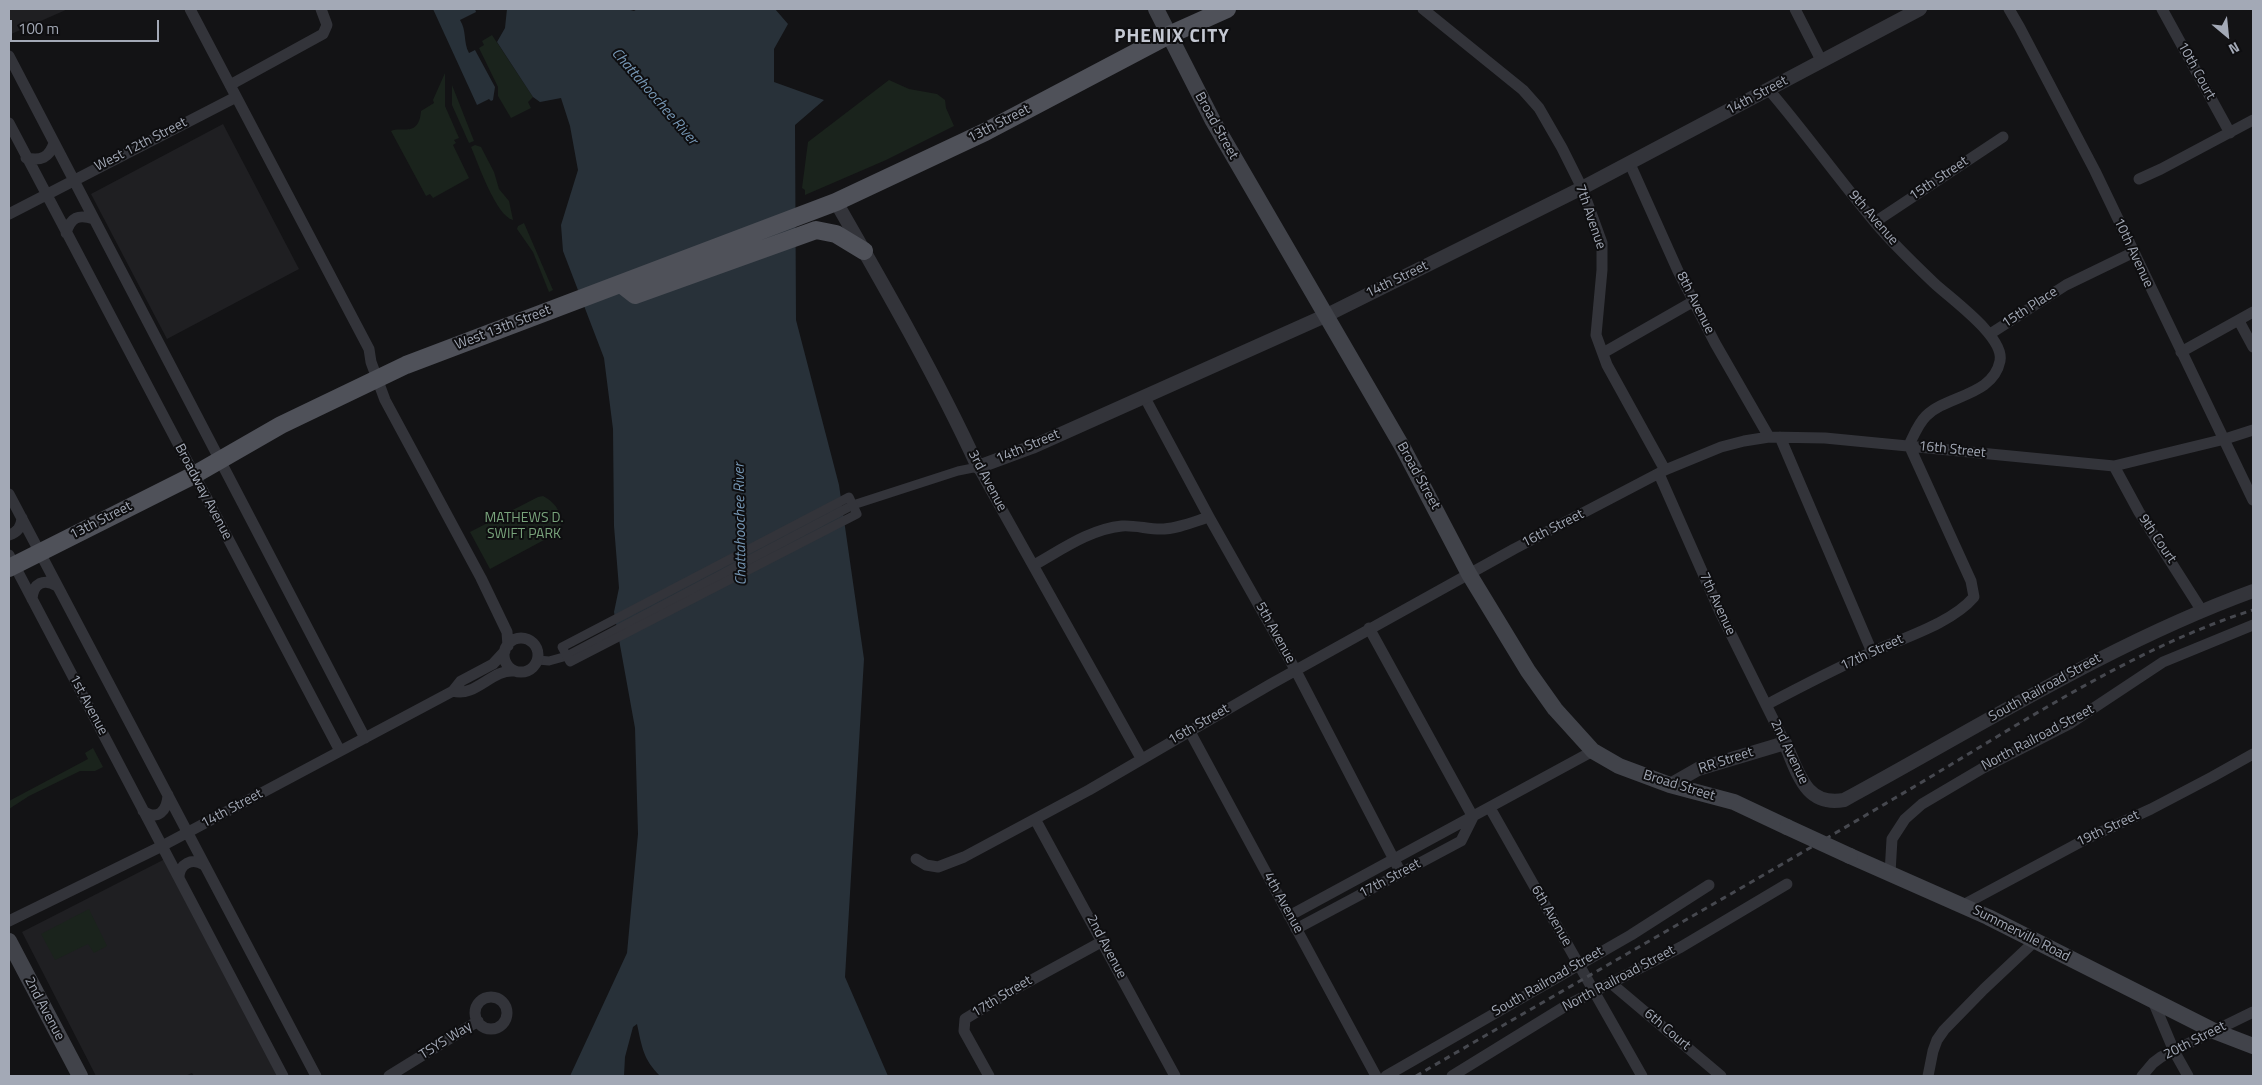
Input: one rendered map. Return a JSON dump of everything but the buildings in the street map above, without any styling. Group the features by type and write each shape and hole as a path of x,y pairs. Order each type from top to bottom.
{"main road":[{"name":"Broad Street","path":"1156,9 1213,121 1418,473 1469,574 1554,708 1593,751 1619,766 1670,785 1734,802 1787,827"},
{"name":"13th Street","path":"1169,35 1198,9"},
{"name":"13th Street","path":"831,204 985,132 1169,35 1226,9"},
{"name":"West 13th Street","path":"194,475 281,425 406,365 831,204"},
{"path":"621,284 635,295 816,230 836,234 864,251"},
{"name":"13th Street","path":"10,563 40,552 194,475"},
{"name":"Summerville Road","path":"1787,827 1963,905 2214,1031 2253,1046"},
{"name":"2nd Avenue","path":"9,941 80,1076"}],"street":[{"path":"190,9 369,349 371,362 385,400 481,578 507,632 506,662 514,671"},
{"path":"230,85 318,38 326,30 326,18 321,9"},
{"name":"7th Avenue","path":"1424,9 1523,90 1539,108 1582,188 1602,243 1603,254 1596,323 1596,335 1602,353 1662,472 1720,612 1766,705"},
{"path":"1795,9 1822,62"},
{"name":"14th Street","path":"566,656 853,505 958,470 978,467 1032,446 1327,315 1630,164 1920,9"},
{"name":"10th Avenue","path":"2009,9 2094,171 2253,500"},
{"name":"10th Court","path":"2162,9 2230,133"},
{"path":"9,56 365,738"},
{"name":"9th Avenue","path":"1769,90 1803,129 1874,222 1934,283 1990,334"},
{"name":"West 12th Street","path":"9,214 236,97"},
{"path":"2139,179 2253,120"},
{"name":"Broadway Avenue","path":"9,123 340,751"},
{"name":"15th Street","path":"1874,222 2003,137"},
{"path":"26,158 37,160 44,158 51,152 54,143"},
{"name":"8th Avenue","path":"1630,164 1694,302 1774,437 1872,652"},
{"name":"3rd Avenue","path":"831,204 864,251 955,417 978,467 1141,758"},
{"path":"66,233 69,223 75,217 83,216 94,219"},
{"name":"15th Place","path":"1909,445 1918,425 1926,416 1936,408 1974,391 1987,382 1995,373 2000,361 1999,348 1990,334 2066,284 2132,253"},
{"path":"1602,353 1694,302"},
{"path":"2181,352 2253,312"},
{"path":"2238,321 2253,347"},
{"name":"5th Avenue","path":"1144,396 1209,517 1296,671 1400,873"},
{"name":"16th Street","path":"916,859 926,865 938,867 964,857 1089,790 1189,730 1369,628 1662,472 1721,447 1744,441 1774,437 1909,445 2063,463 2114,466 2225,439 2253,430"},
{"name":"17th Street","path":"1766,705 1872,652 1940,621 1966,606 1974,597 1971,581 1909,445"},
{"name":"9th Court","path":"2114,466 2139,512 2202,611"},
{"name":"1st Avenue","path":"9,494 315,1076"},
{"path":"849,497 857,514 570,662 566,656 562,647 849,497"},
{"path":"1034,565 1099,532 1122,526 1160,529 1177,527 1209,517"},
{"path":"9,535 17,532 22,518"},
{"name":"1st Avenue","path":"10,563 32,599 283,1076"},
{"path":"32,599 32,591 36,585 43,581 58,586"},
{"name":"South Railroad Street","path":"1844,800 2087,664 2202,611 2253,591"},
{"name":"North Railroad Street","path":"1890,873 1892,839 1905,819 1922,804 1983,768 2071,723 2163,662 2253,625"},
{"path":"1369,628 1473,817"},
{"path":"507,632 533,643 538,650 538,660 549,661 566,656"},
{"name":"14th Street","path":"9,921 188,833 452,691 461,681 493,664 511,642 521,638"},
{"name":"14th Street","path":"452,691 467,691 504,671 520,672 531,670 538,660"},
{"name":"2nd Avenue","path":"1766,705 1801,779 1817,798 1830,803 1844,800"},
{"name":"4th Avenue","path":"1189,730 1376,1076"},
{"name":"RR Street","path":"1670,785 1698,769 1785,743"},
{"name":"17th Street","path":"1289,916 1593,751"},
{"name":"19th Street","path":"1963,905 2088,838 2186,791 2253,754"},
{"path":"143,811 149,815 164,812 168,805 168,796"},
{"name":"6th Avenue","path":"1490,808 1593,993 1642,1076"},
{"name":"17th Street","path":"1296,929 1461,841 1473,817"},
{"name":"2nd Avenue","path":"1035,819 1175,1076"},
{"path":"178,878 183,866 192,861 199,861 204,865"},
{"name":"North Railroad Street","path":"1452,1076 1564,1007 1612,984 1711,930 1787,884"},
{"name":"South Railroad Street","path":"1386,1076 1709,886"},
{"name":"17th Street","path":"989,1076 964,1031 965,1019 1006,994 1103,941"},
{"path":"1928,1076 1935,1045 1944,1030 2035,941"},
{"name":"6th Court","path":"1612,984 1721,1076"},
{"path":"2153,1001 2174,1051 2188,1076"},
{"name":"20th Street","path":"2142,1076 2153,1063 2253,1012"},
{"name":"TSYS Way","path":"389,1076 478,1021"}],"shaded area":[{"path":"9,9 68,9 9,35"},
{"path":"223,124 299,269 167,339 91,194"},
{"path":"165,859 278,1076 194,1076 192,1073 185,1076 96,1076 22,932"}],"green space":[{"path":"492,35 533,97 528,102 531,108 511,118 498,96 498,87 479,48 484,45 482,41"},
{"path":"445,73 445,106 459,138 454,140 456,143 453,145 469,178 433,198 430,194 426,196 391,131 409,129 417,125 421,111 434,103 433,100"},
{"path":"889,80 909,89 937,94 945,100 946,108 954,126 886,160 805,195 805,190 802,188 808,142"},
{"path":"452,85 474,141 469,143 452,105"},
{"path":"475,145 481,147 494,172 499,189 509,201 513,220 500,209 488,188 471,147"},
{"path":"524,223 553,290 549,292 533,252 517,229 518,226"},
{"name":"MATHEWS D. SWIFT PARK","path":"543,496 556,507 561,517 560,528 557,533 490,569 470,532"},
{"path":"93,748 103,767 95,771 80,771 29,796 9,809 9,801 88,759 85,753"},
{"path":"89,909 107,946 94,953 88,944 55,960 41,934"}],"water":[{"path":"433,9 475,9 476,12 460,20 464,28 469,53 475,50 495,87 493,100 489,99 477,105"},
{"name":"Chattahoochee River","path":"507,9 627,9 634,11 637,9 775,9 788,24 774,49 774,82 824,100 795,125 796,320 839,485 864,659 845,977 888,1076 660,1076 647,1058 637,1024 633,1027 625,1057 624,1076 570,1076 627,953 638,834 635,728 614,612 619,588 614,526 613,429 604,358 563,251 561,225 578,170 570,126 561,98 540,102 533,97 497,42 505,28"}],"railway":[{"path":"1416,1076 1938,773 2070,694 2115,669 2161,647 2253,610"}],"district":[{"name":"PHENIX CITY","path":"1172,37"}]}
